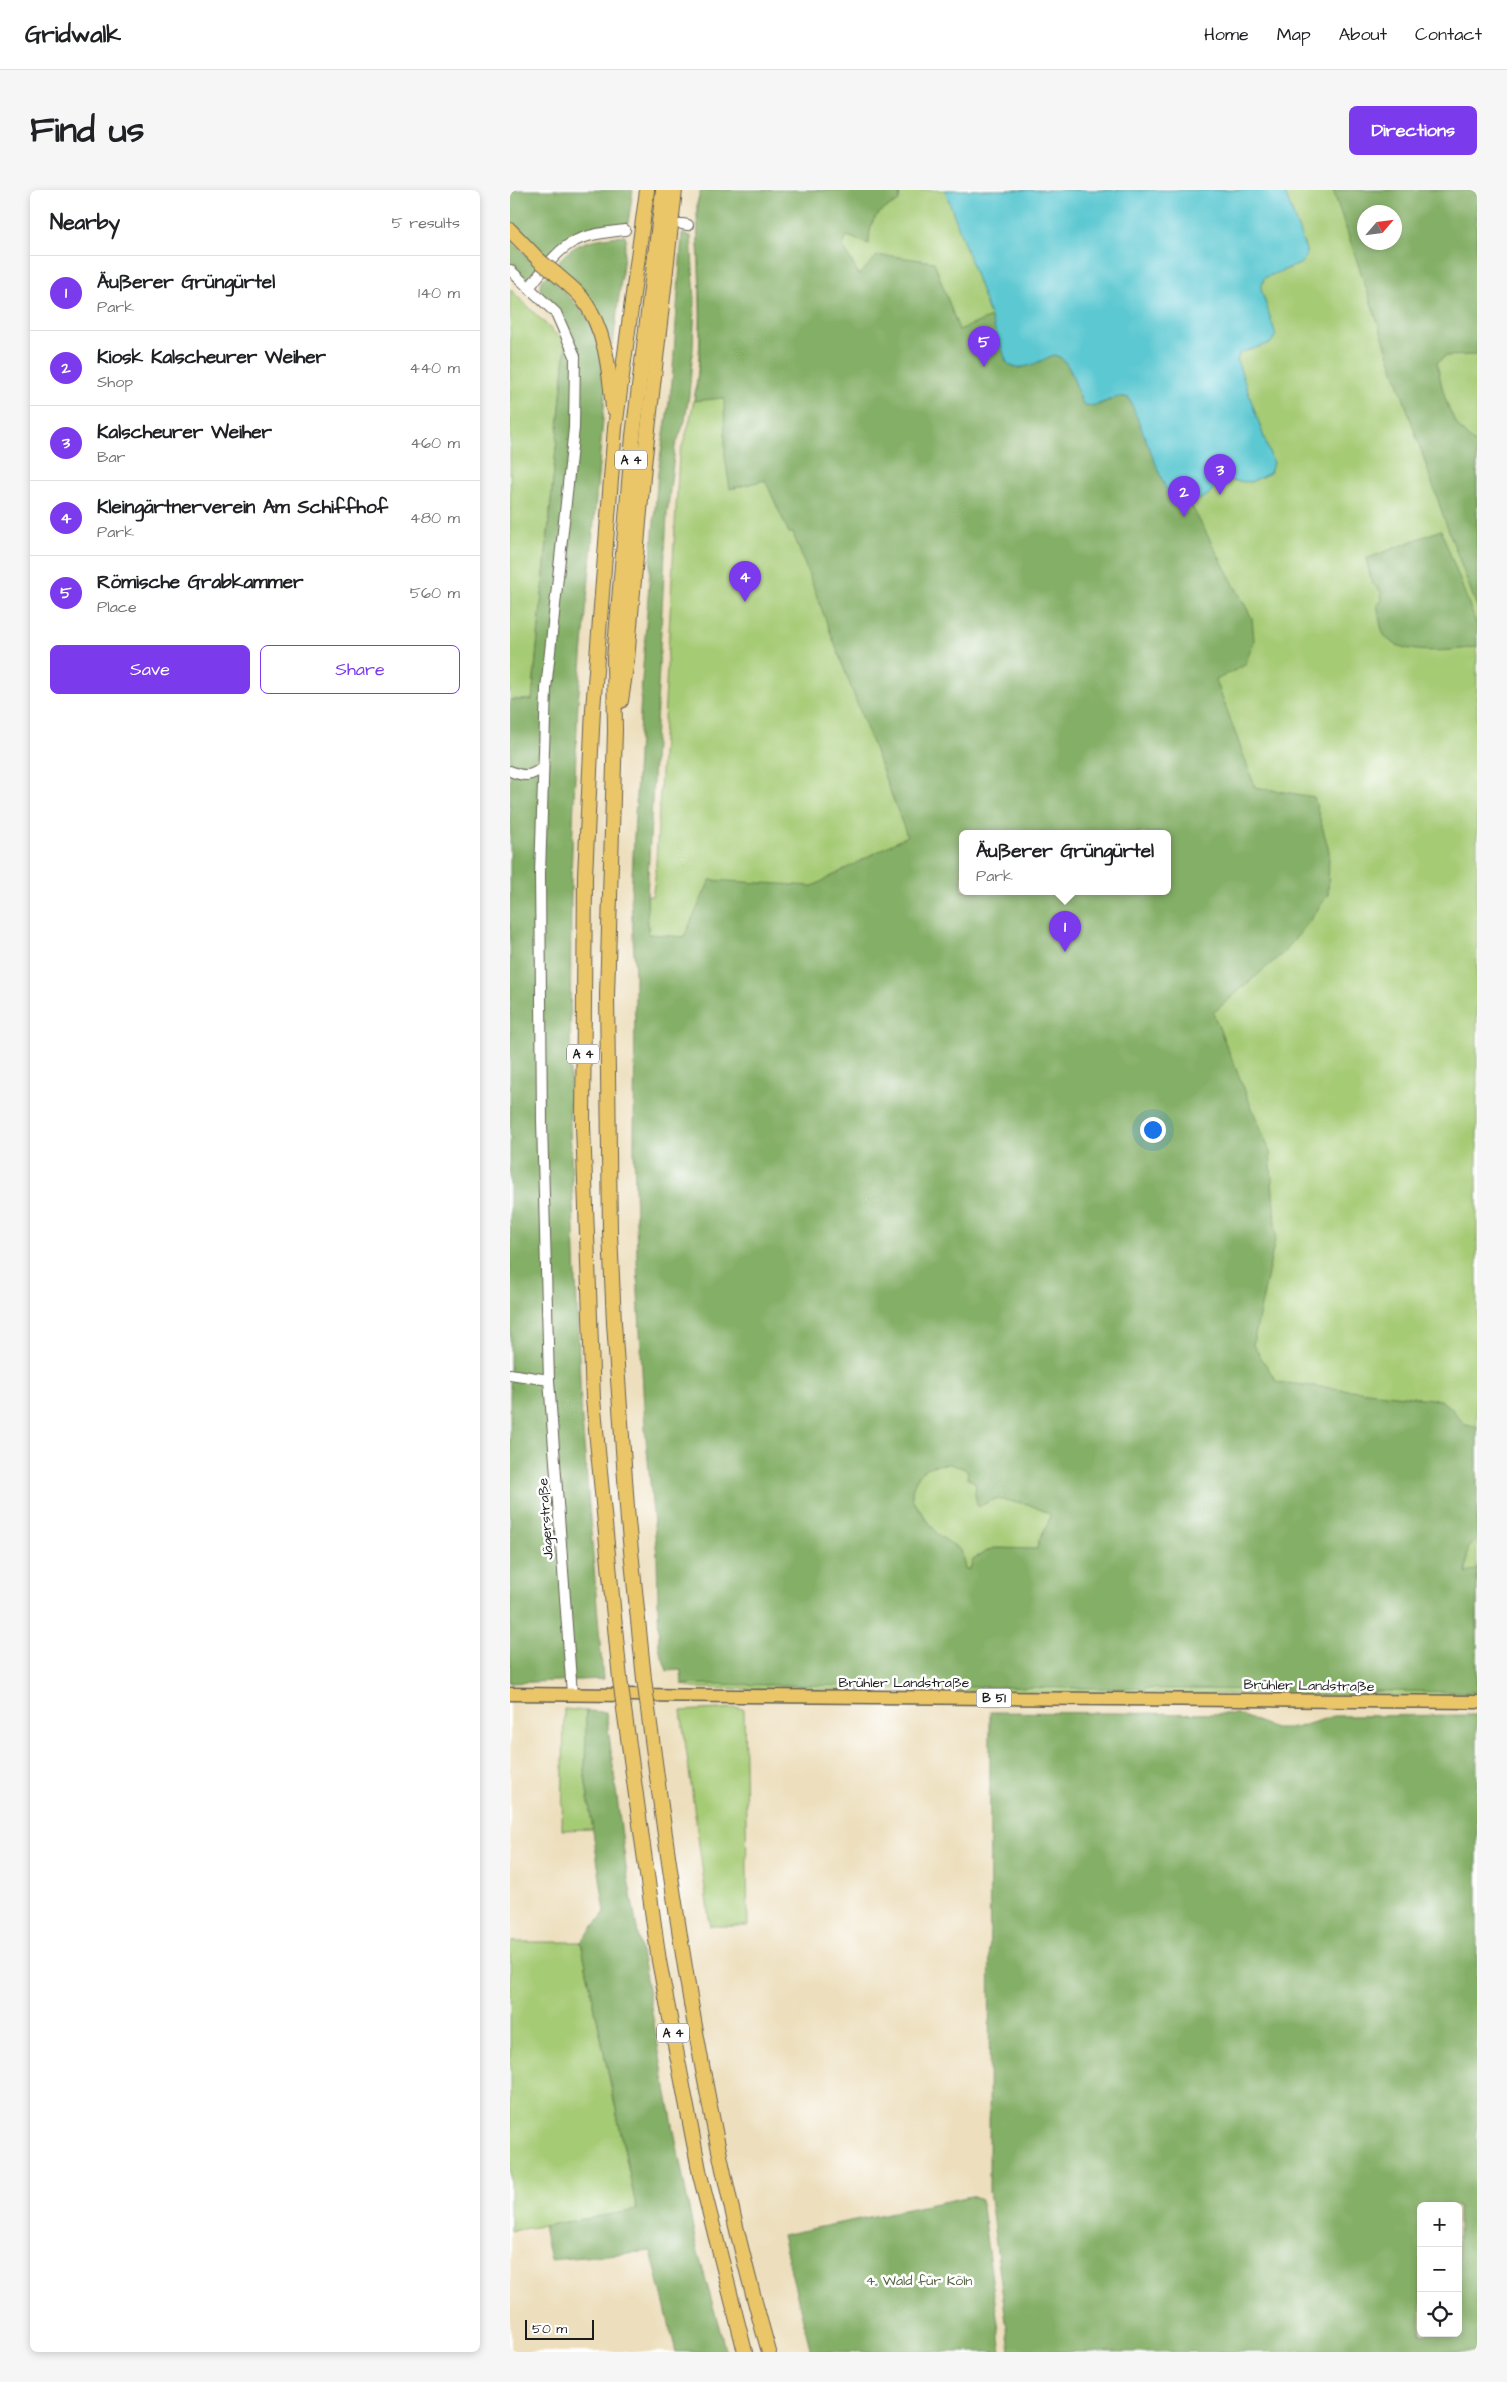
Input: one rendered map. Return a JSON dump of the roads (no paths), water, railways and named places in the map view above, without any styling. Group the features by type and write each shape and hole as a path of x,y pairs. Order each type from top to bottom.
{"highway":[{"name":"A 4","path":"647,190 615,428 593,709 586,856 583,1126 593,1399 620,1679 661,1970 700,2176 745,2352"},
{"name":"A 4","path":"663,190 632,446 614,659 615,731 607,995 610,1232 627,1512 644,1679 668,1862 698,2039 737,2230 769,2352"},
{"name":"A 4","path":"615,731 627,660 645,456 675,190"},
{"path":"510,230 540,261 581,296 597,322 607,356 615,428"}],"main road":[{"name":"Brühler Landstraße","path":"510,1694 1477,1702"}],"street":[{"path":"529,288 555,255 567,245 592,233 625,230"},
{"name":"Jägerstraße","path":"510,270 556,313 575,356 574,428 546,689 542,766 540,874 542,1112 549,1380 572,1694"},
{"path":"510,771 522,776 533,775 542,766"},
{"path":"510,1374 549,1380"}],"water":[{"path":"945,190 1284,190 1306,250 1306,257 1300,264 1264,278 1261,289 1276,335 1271,343 1240,353 1237,360 1273,463 1270,473 1251,482 1227,481 1217,485 1208,495 1199,500 1178,505 1170,499 1129,398 1117,397 1089,406 1083,404 1069,368 1059,357 1053,355 1024,367 1012,366 1007,363"}],"place":[{"name":"Römische Grabkammer","path":"984,367"},
{"name":"Kalscheurer Weiher","path":"1220,495"},
{"name":"Kiosk Kalscheurer Weiher","path":"1184,517"},
{"name":"Kleingärtnerverein Am Schiffhof","path":"745,602"},
{"name":"Äußerer Grüngürtel","path":"1065,952"}],"park label":[{"name":"4. Wald für Köln","path":"919,2280"}]}
